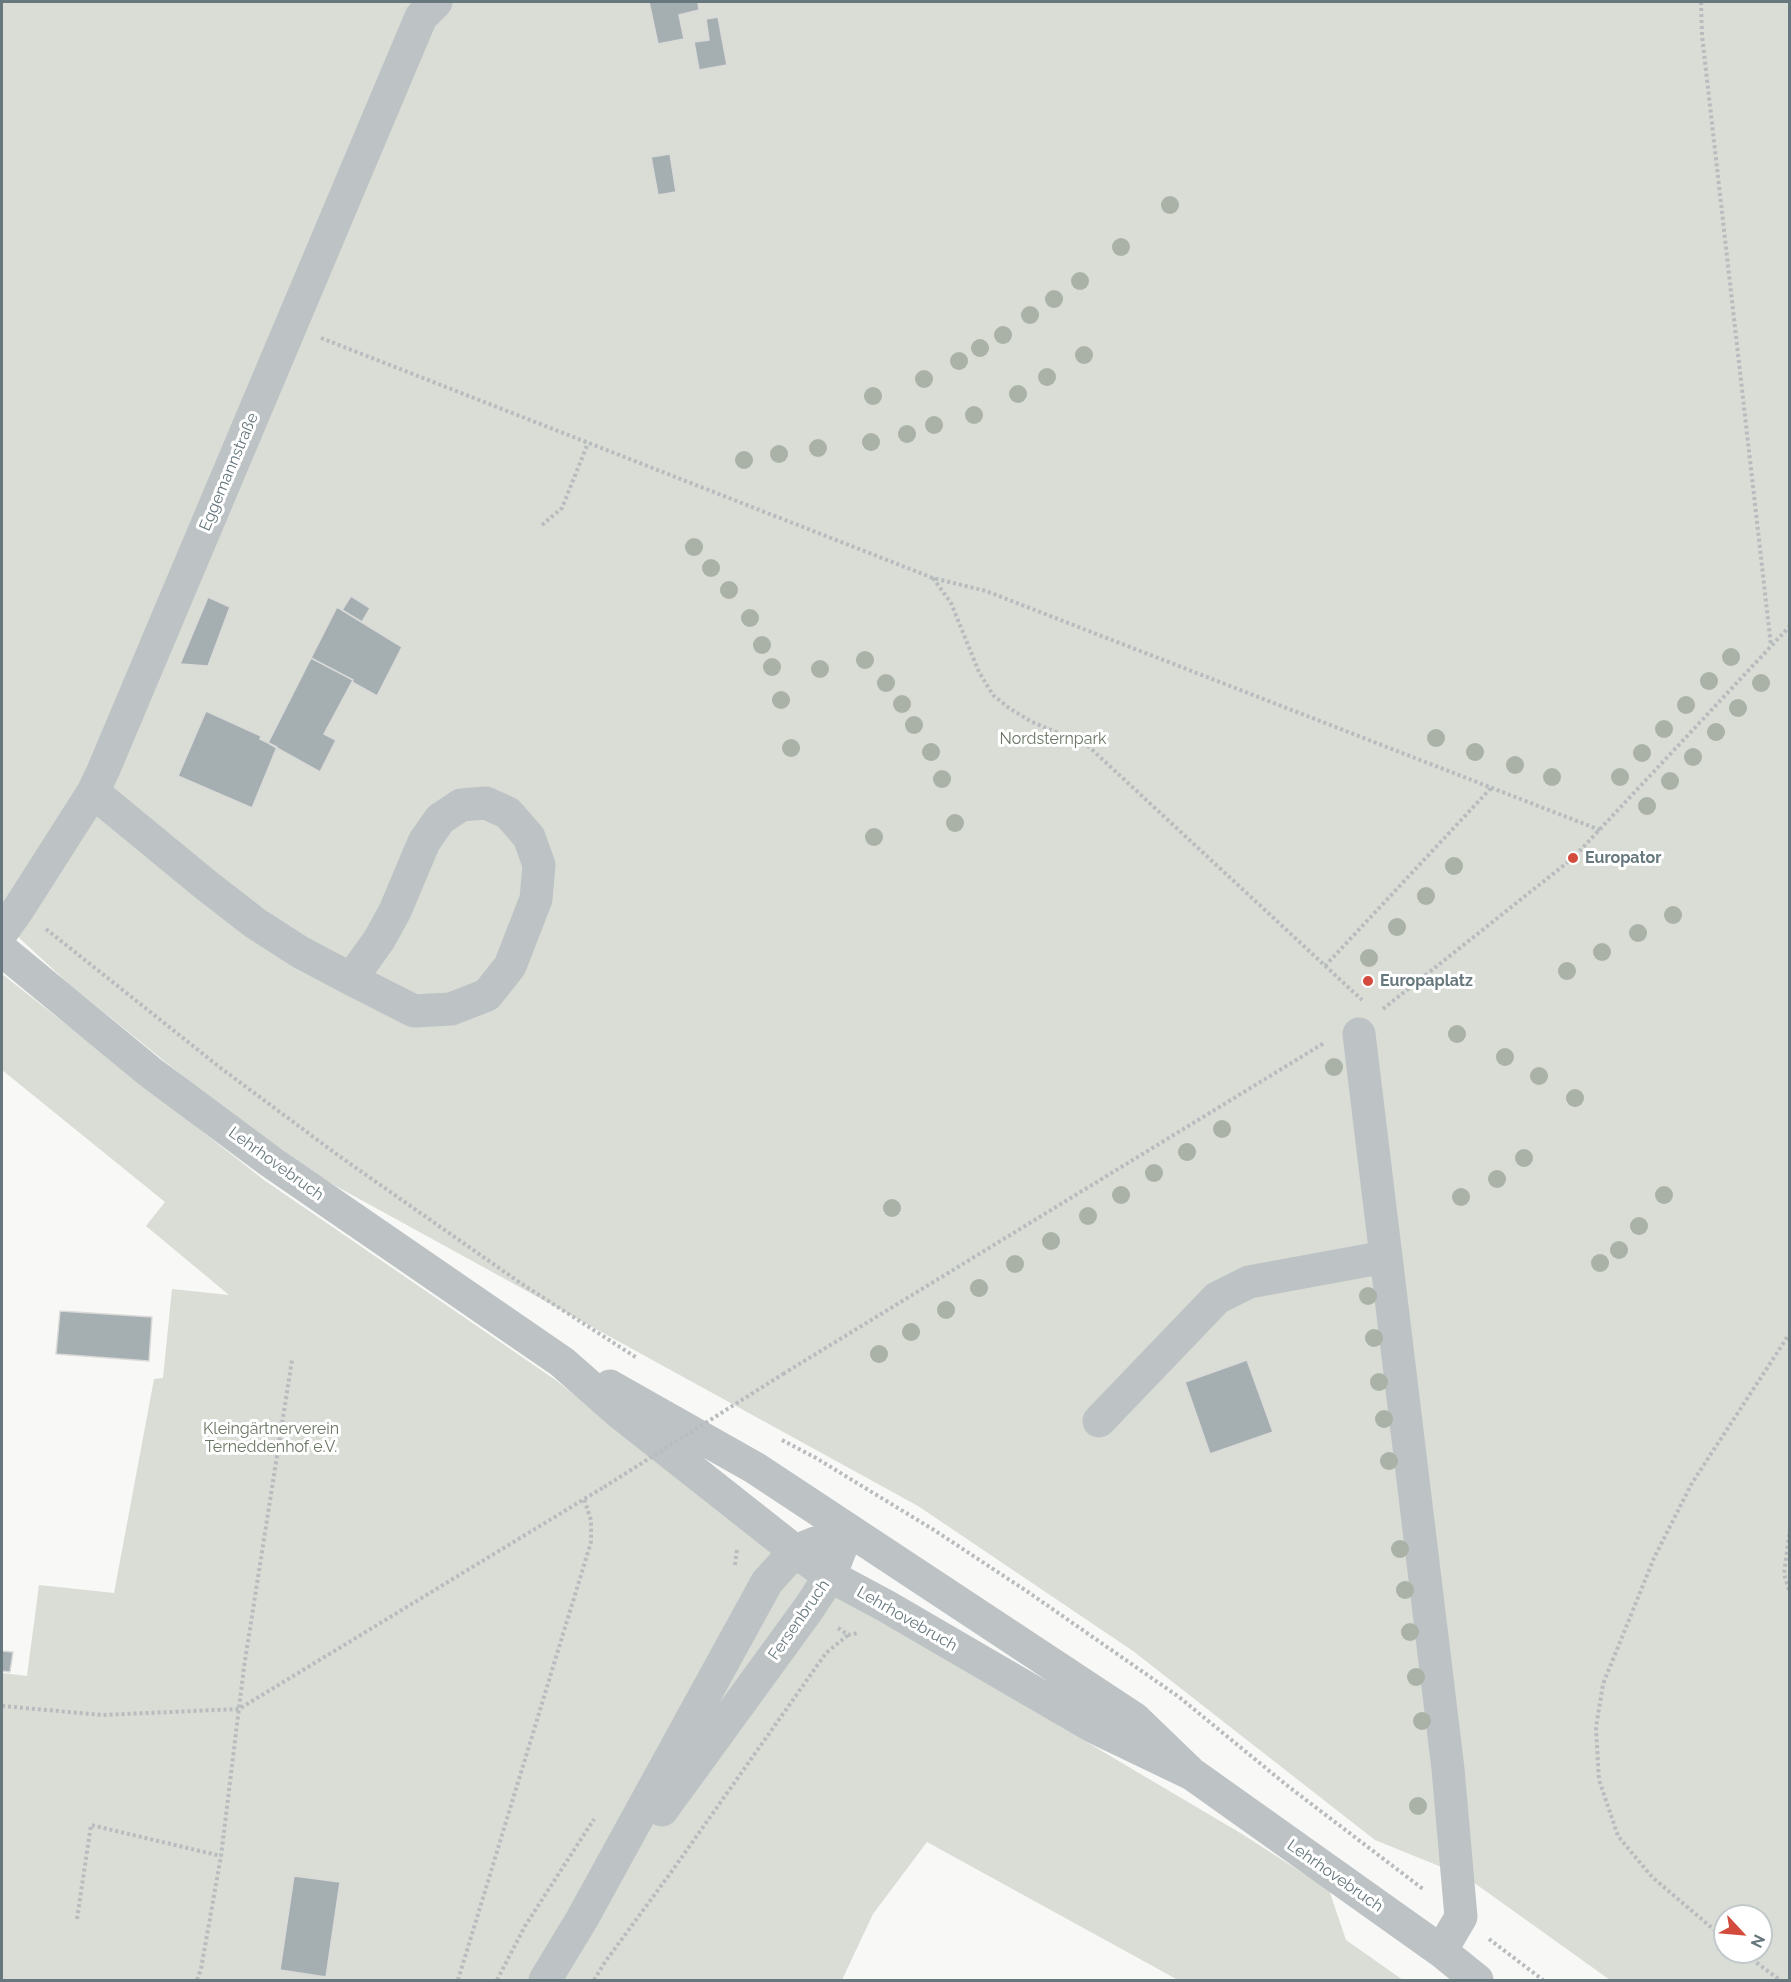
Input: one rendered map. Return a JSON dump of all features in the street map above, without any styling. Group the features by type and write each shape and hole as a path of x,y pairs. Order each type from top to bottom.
{"street":[{"name":"Eggemannstraße","path":"10,920 93,792 420,17 436,2"},
{"path":"93,792 255,923 300,952 351,979 414,1011 451,1009 487,995 510,966 536,899 539,865 530,837 508,813 486,803 461,805 440,819 424,842 395,911 379,940 351,979"},
{"name":"Lehrhovebruch","path":"2,950 150,1072 271,1162 562,1362 620,1413 830,1576 885,1605 1092,1726 1191,1774"},
{"path":"1359,1034 1448,1769 1461,1917 1441,1951"},
{"path":"1099,1421 1217,1298 1249,1282 1385,1257"},
{"name":"Lehrhovebruch","path":"562,1362 624,1393 755,1468 1135,1719 1191,1774 1441,1951 1478,1980"},
{"name":"Fersenbruch","path":"545,1980 582,1919 767,1582 795,1551 848,1530"},
{"name":"Fersenbruch","path":"582,1919 802,1617 830,1576 848,1530"}],"path":[{"path":"1701,2 1701,35 1771,646"},
{"path":"290,326 933,578 986,591 1600,830"},
{"path":"542,525 562,508 588,442"},
{"path":"933,578 951,603 979,672 993,695 1032,722 1087,745 1351,990"},
{"path":"2,1706 102,1715 239,1708 604,1487 783,1374 1325,1042 1359,1034 1377,1014 1573,858 1790,626"},
{"path":"1325,966 1491,788"},
{"path":"10,920 519,1282 645,1362"},
{"path":"1713,1929 1652,1877 1618,1836 1599,1780 1596,1728 1603,1684 1654,1558 1692,1483 1790,1333"},
{"path":"197,1980 201,1969 221,1856 239,1708 292,1360"},
{"path":"725,1409 735,1414"},
{"path":"776,1437 816,1458 934,1530 1029,1592 1179,1697 1288,1786 1543,1980"},
{"path":"458,1980 591,1542 591,1520 584,1499"},
{"path":"1790,1528 1786,1542 1784,1574 1790,1593"},
{"path":"594,1980 826,1653 848,1635"},
{"path":"77,1919 91,1825 221,1856"},
{"path":"1758,1964 1780,1980"}],"green space":[{"name":"Nordsternpark","path":"2,2 1789,2 1789,1980 1610,1980 1466,1877 1375,1840 1133,1651 918,1506 283,1157 69,984 2,922"},
{"name":"Kleingärtnerverein Terneddenhof e.V.","path":"2,974 264,1180 557,1381 715,1508 867,1612 1242,1834 1329,1890 1346,1940 1403,1980 1178,1980 927,1842 873,1914 842,1980 2,1980 2,1673 27,1676 39,1585 114,1593 154,1379 163,1378 172,1289 229,1295 146,1226 165,1202 2,1070"}],"building":[{"path":"649,2 698,2 699,10 679,15 684,39 658,44"},
{"path":"718,17 727,65 699,70 694,42 709,40 706,19"},
{"path":"670,154 676,192 658,195 651,157"},
{"path":"351,596 370,608 362,622 342,610"},
{"path":"208,597 230,607 208,666 180,664"},
{"path":"337,607 402,647 377,696 352,682 353,680 311,658"},
{"path":"311,658 353,680 324,734 336,740 320,772 268,743"},
{"path":"206,711 261,736 260,739 277,747 252,808 178,776"},
{"path":"60,1311 152,1317 149,1361 56,1354"},
{"path":"1247,1360 1273,1432 1210,1454 1185,1382"},
{"path":"2,1651 13,1652 10,1672 2,1671"},
{"path":"294,1876 340,1882 326,1977 280,1970"}],"place":[{"name":"Europator","path":"1573,858"},
{"name":"Europaplatz","path":"1368,981"}]}
